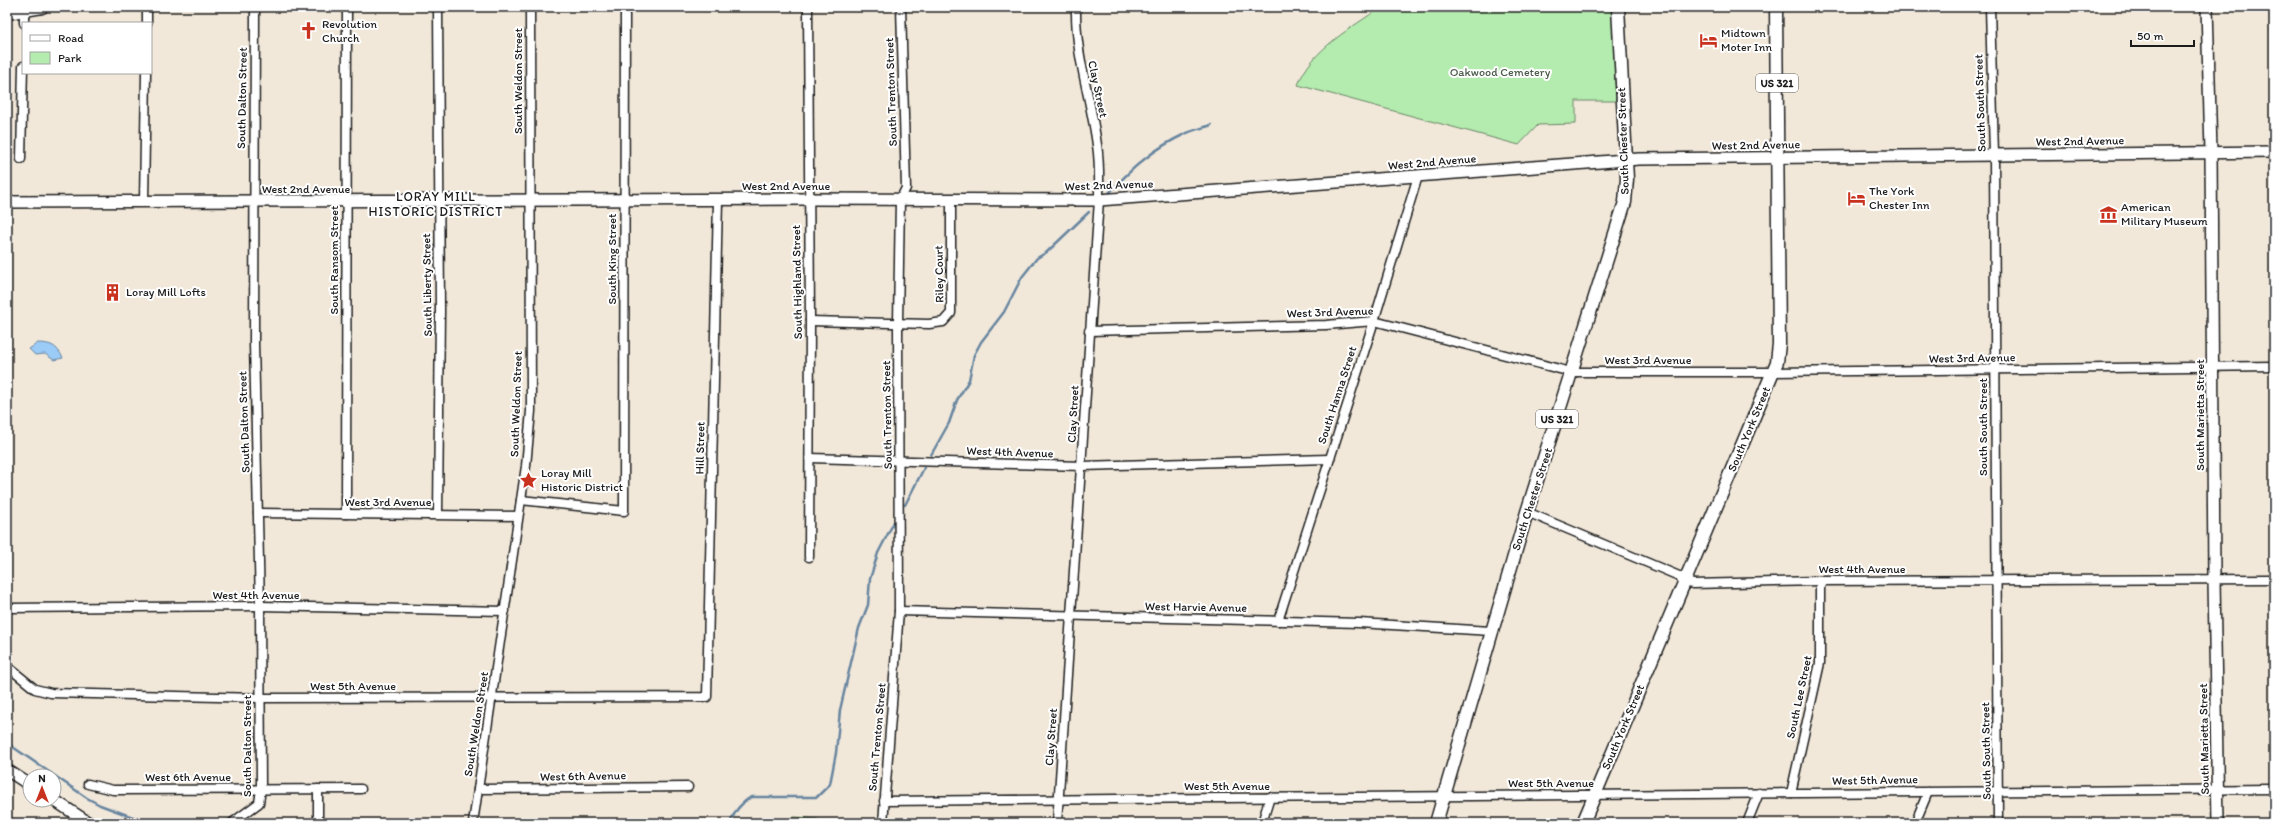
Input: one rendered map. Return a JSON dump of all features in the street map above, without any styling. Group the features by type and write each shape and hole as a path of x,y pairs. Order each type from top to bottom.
{"main road":[{"path":"7,13 24,8 42,7"},
{"name":"South Chester Street","path":"1436,823 1527,512 1625,202 1627,186 1618,7"},
{"name":"South York Street","path":"1583,823 1778,362 1776,7"}],"street":[{"path":"147,7 147,22"},
{"name":"South Dalton Street","path":"232,823 259,804 261,789 259,698 260,606 254,364 253,202 256,7"},
{"name":"South Ransom Street","path":"346,514 347,7"},
{"name":"South Liberty Street","path":"438,7 438,201 440,311 438,514"},
{"name":"South Weldon Street","path":"473,823 493,698 521,500 531,412 530,7"},
{"name":"South King Street","path":"521,500 624,511 625,7"},
{"name":"South Highland Street","path":"808,7 808,199 810,321 809,557"},
{"name":"South Trenton Street","path":"883,823 900,611 898,323 900,200 906,188 901,7"},
{"name":"Clay Street","path":"1057,823 1099,200 1097,145 1080,67 1076,7"},
{"name":"South South Street","path":"1990,7 1994,155 1998,823"},
{"name":"South Marietta Street","path":"2208,7 2211,152 2214,579 2218,823"},
{"path":"24,8 24,22"},
{"path":"21,159 23,74"},
{"path":"144,202 146,74"},
{"name":"West 2nd Avenue","path":"7,202 808,199 1099,200 1626,160 2274,152"},
{"name":"South Hanna Street","path":"1278,621 1374,321 1418,176"},
{"name":"Hill Street","path":"707,697 718,200"},
{"name":"Riley Court","path":"898,323 929,324 943,322 951,313 951,200"},
{"path":"810,321 898,323"},
{"name":"West 3rd Avenue","path":"1089,331 1326,325 1374,321 1571,372 1774,372 2274,366"},
{"name":"West 4th Avenue","path":"810,458 1082,466 1329,459"},
{"name":"West 4th Avenue","path":"1527,512 1679,576 1684,582 1693,584 1820,581 2274,579"},
{"name":"West 3rd Avenue","path":"258,513 518,516"},
{"name":"South Lee Street","path":"1791,793 1820,663 1820,581"},
{"name":"West 4th Avenue","path":"7,608 260,606 505,611"},
{"name":"West Harvie Avenue","path":"900,611 1359,623 1491,631"},
{"name":"West 5th Avenue","path":"7,666 35,689 51,693 259,698 707,697"},
{"path":"7,770 22,780"},
{"name":"West 6th Avenue","path":"88,784 113,790 361,789"},
{"name":"West 6th Avenue","path":"478,789 688,787"},
{"path":"318,789 318,823"},
{"name":"West 5th Avenue","path":"884,801 2274,789"},
{"path":"1915,823 1928,792"},
{"path":"1747,823 1759,793"},
{"path":"1262,823 1270,797"},
{"path":"62,805 89,823"}],"green space":[{"name":"Oakwood Cemetery","path":"1381,7 1612,7 1616,101 1576,101 1576,124 1538,125 1519,145 1298,85 1304,72 1322,50 1345,31"},
{"path":"795,817 817,819 826,823 777,823"}],"water":[{"path":"38,343 53,346 63,358 54,360 45,354 35,355 29,349"}],"waterway":[{"path":"1109,193 1135,167 1153,152 1188,133 1211,125"},
{"path":"931,455 949,423 957,400 969,380 974,355 981,342 1004,312 1022,277 1037,258 1047,252 1089,212"},
{"path":"905,505 924,468"},
{"path":"730,823 738,808 751,797 817,797 830,784 836,753 840,710 859,628 868,605 870,579 878,553 894,522"},
{"path":"7,743 87,798 100,805 149,823"}],"place":[{"name":"Revolution Church","path":"309,31"},
{"name":"Midtown Moter Inn","path":"1708,40"},
{"name":"The York Chester Inn","path":"1856,198"},
{"name":"American Military Museum","path":"2108,214"},
{"name":"Loray Mill Lofts","path":"113,292"},
{"name":"Loray Mill Historic District","path":"528,480"}],"district":[{"name":"LORAY MILL HISTORIC DISTRICT","path":"436,204"}]}
